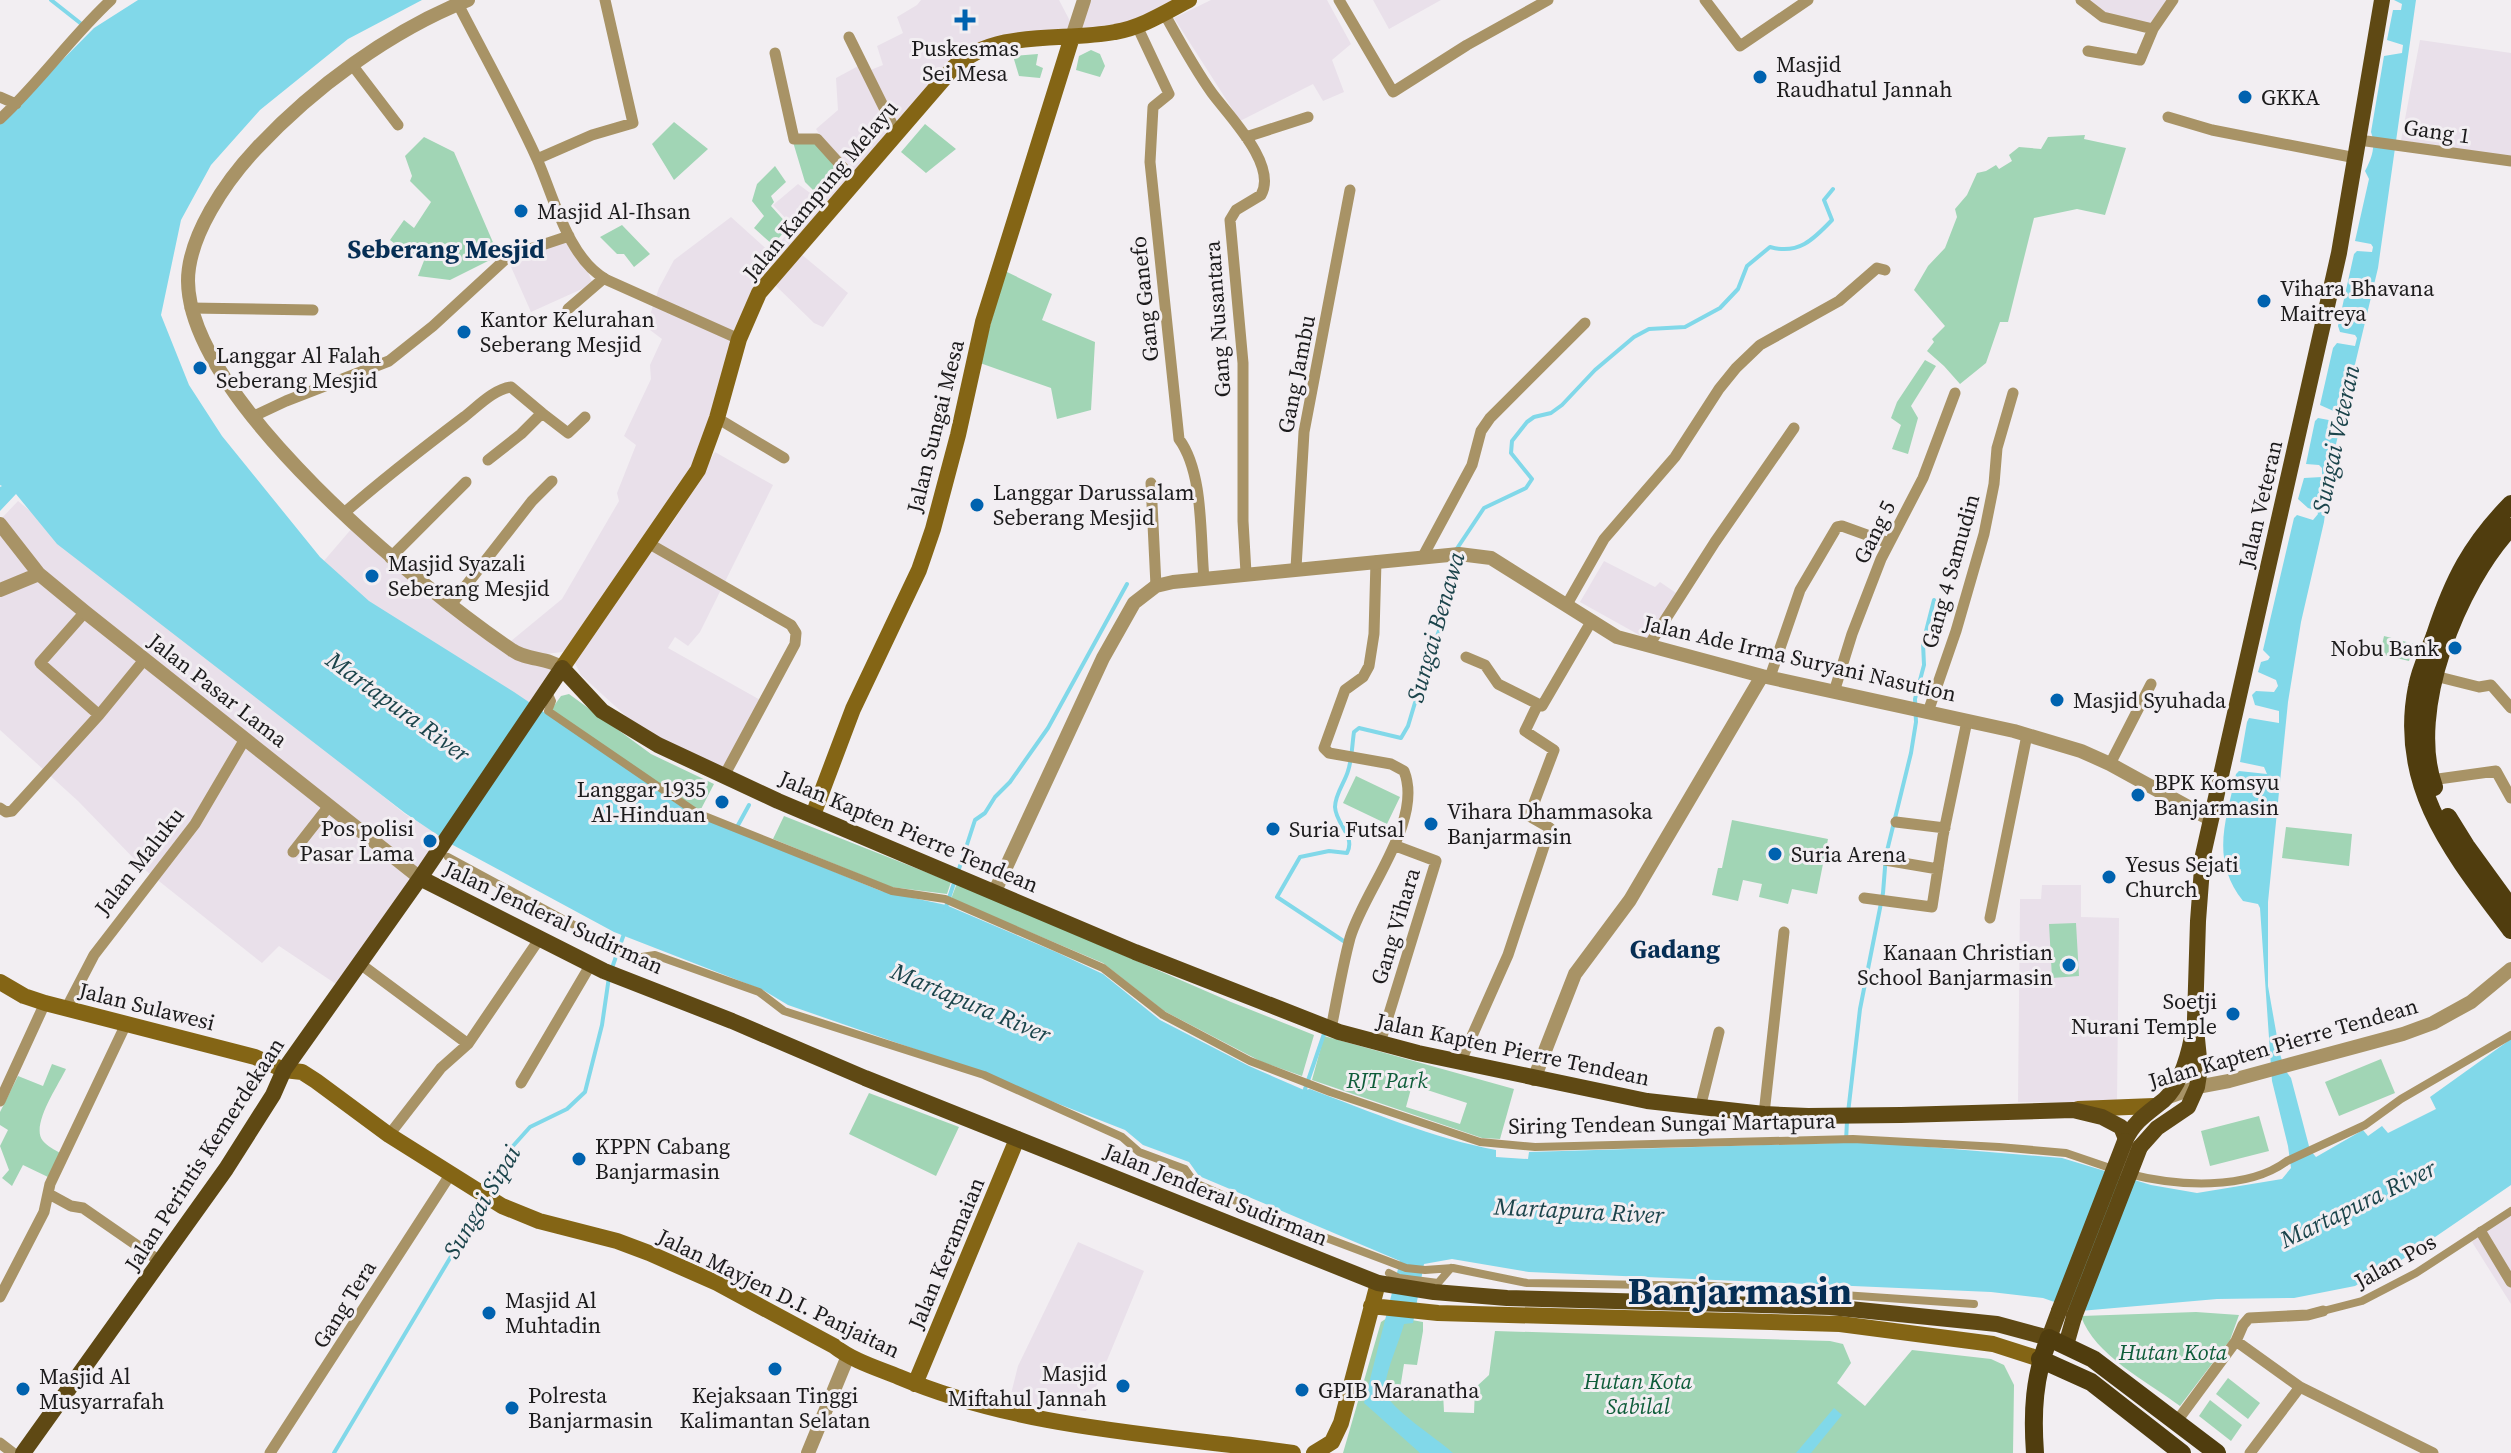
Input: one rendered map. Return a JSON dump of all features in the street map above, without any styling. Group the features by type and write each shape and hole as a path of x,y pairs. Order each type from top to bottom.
{"highway":[{"path":"2511,504 2484,531 2456,576 2417,686 2413,733 2418,776 2430,810 2455,855 2511,930"},
{"path":"2511,527 2496,543 2471,584 2430,689 2426,734 2431,780 2441,806 2511,908"},
{"path":"2035,1453 2034,1391 2057,1341 2093,1359 2217,1453"},
{"path":"2049,1362 2091,1382 2182,1453"}],"main road":[{"name":"Jalan Kampung Melayu","path":"562,668 698,470 717,418 739,339 759,293 954,67 976,51 1008,42 1113,33 1137,26 1189,0"},
{"name":"Jalan Veteran","path":"2195,1019 2203,855 2329,302 2356,158 2364,141 2382,0"},
{"name":"Jalan Sungai Mesa","path":"813,815 853,709 919,570 933,529 983,322 1072,37"},
{"name":"Jalan Kapten Pierre Tendean","path":"562,668 602,711 628,729 724,776 1135,952 1326,1027 1380,1043 1460,1063 1647,1101 1764,1114 1901,1115 2073,1110 2160,1102"},
{"name":"Jalan Perintis Kemerdekaan","path":"23,1453 234,1157 273,1095 284,1070 420,878 442,855 562,668"},
{"name":"Jalan Jenderal Sudirman","path":"420,878 597,968 1017,1139 1385,1280 1507,1298 1830,1307 1997,1324 2057,1341"},
{"name":"Jalan Sulawesi","path":"0,982 24,996 45,1003 255,1057 284,1070"},
{"path":"2130,1142 2188,1107 2197,1087 2200,1068 2195,1019"},
{"path":"2057,1341 2134,1125 2160,1102 2179,1076 2189,1050 2195,1019"},
{"name":"Jalan Mayjen D.I. Panjaitan","path":"284,1070 302,1072 389,1135 497,1204 539,1221 617,1241 658,1257 717,1283 848,1356 915,1384 1001,1412 1150,1436 1293,1453"},
{"path":"2073,1110 2102,1117 2121,1127 2130,1142"},
{"name":"Jalan Keramaian","path":"915,1384 1017,1139"},
{"path":"1314,1453 1332,1442 1341,1423 1385,1280"},
{"path":"1378,1307 1421,1312 1840,1324 1993,1344 2049,1362"}],"street":[{"path":"0,119 111,0"},
{"path":"537,159 592,135 633,123 605,0"},
{"path":"1072,37 1084,0"},
{"path":"1339,0 1393,92 1467,45 1548,0"},
{"path":"1705,0 1740,46 1808,0"},
{"path":"2081,0 2103,17 2153,29"},
{"path":"2088,51 2138,61 2153,29 2173,0"},
{"path":"562,668 552,662 516,653 390,558 322,493 254,416 207,351 190,308 188,279 191,257 220,193 266,138 320,91 408,29 463,2 537,159 569,236 591,268 604,278 739,339"},
{"name":"Gang Nusantara","path":"1164,13 1213,94 1246,137 1266,183 1261,195 1236,210 1230,220 1243,363 1246,573"},
{"name":"Gang Ganefo","path":"1137,26 1169,94 1153,107 1150,162 1179,439 1191,460 1195,480 1204,579"},
{"path":"849,37 897,134"},
{"path":"775,53 794,139 817,139 855,181"},
{"path":"353,66 398,125"},
{"path":"0,97 16,104"},
{"path":"1246,137 1308,117"},
{"path":"2168,117 2212,130 2356,158"},
{"name":"Gang 1","path":"2364,141 2511,161"},
{"name":"Gang Jambu","path":"1296,568 1304,432 1350,190"},
{"path":"254,416 389,361 433,326 509,256 569,236"},
{"path":"1566,606 1604,539 1667,468 1736,368 1760,345 1839,301 1877,268 1885,270"},
{"path":"568,309 604,278"},
{"path":"190,308 313,310"},
{"path":"1422,558 1472,465 1481,431 1517,388 1585,323"},
{"path":"343,514 408,458 504,388 515,389 568,433 585,417"},
{"name":"Gang 5","path":"1834,692 1852,634 1889,543 1923,478 1955,393"},
{"name":"Gang 4 Samudin","path":"1928,712 1956,631 1984,534 1994,484 1997,448 2013,393"},
{"path":"488,460 542,413"},
{"path":"717,418 784,458"},
{"path":"1649,645 1794,428"},
{"path":"450,606 532,501 552,481"},
{"path":"390,558 466,482"},
{"path":"995,891 1103,658 1134,603 1156,586 1151,483"},
{"name":"Jalan Pasar Lama","path":"0,524 39,574 420,878"},
{"path":"1534,1079 1575,974 1630,900 1766,676 1800,590 1837,527 1842,526 1889,543"},
{"path":"648,543 795,630 795,644 724,776"},
{"name":"Jalan Ade Irma Suryani Nasution","path":"1156,586 1246,573 1459,554 1491,558 1617,637 1766,676 2027,735 2081,751 2210,819"},
{"path":"1326,1027 1355,925 1396,846 1408,792 1406,774 1391,764 1329,753 1324,748 1345,690 1363,677 1369,666 1374,634 1376,561"},
{"path":"0,590 39,574"},
{"path":"85,612 40,663 99,715"},
{"path":"1466,657 1485,665 1498,684 1542,706 1591,622"},
{"path":"0,808 6,812 12,811 144,660"},
{"path":"2435,676 2479,687 2491,685 2511,708"},
{"path":"2110,764 2151,684"},
{"name":"Siring Tendean Sungai Martapura","path":"546,695 552,701 548,711 697,813 892,891 945,899 1103,968 1163,1015 1250,1061 1330,1092 1480,1142 1535,1147 1853,1139 1999,1147 2066,1153 2143,1177 2198,1184 2276,1169 2365,1125 2401,1099 2511,1035"},
{"path":"1460,1063 1508,955 1550,828 1529,816 1554,750 1525,731 1537,706"},
{"path":"1864,898 1931,908 1967,721"},
{"path":"1990,918 2027,735"},
{"name":"Jalan Maluku","path":"66,1009 94,955 212,800 220,778 245,739"},
{"path":"2431,780 2496,771 2511,798"},
{"path":"293,852 329,806"},
{"path":"1896,822 1945,828"},
{"name":"Gang Vihara","path":"1380,1043 1436,861 1396,846"},
{"path":"442,855 635,958 655,955 759,992 784,1011 984,1075 1122,1137 1139,1152 1185,1169 1195,1183 1284,1222 1416,1270 1451,1268 1527,1283 1713,1286 1974,1304"},
{"path":"1885,860 1938,869"},
{"path":"1764,1114 1784,932"},
{"path":"389,1135 441,1068 468,1044 540,938"},
{"path":"359,963 468,1044"},
{"path":"521,1083 597,968"},
{"name":"Jalan Kapten Pierre Tendean","path":"2160,1102 2197,1087 2359,1047 2433,1023 2471,1002 2511,969"},
{"path":"0,1101 45,1003"},
{"path":"0,1297 44,1212 50,1184 126,1024"},
{"path":"1700,1108 1719,1032"},
{"name":"Gang Tera","path":"270,1453 450,1175"},
{"path":"49,1194 71,1206 83,1208 161,1262"},
{"name":"Jalan Pos","path":"2323,1311 2362,1301 2416,1273 2511,1211"},
{"path":"2481,1232 2511,1282"},
{"path":"1426,1286 1438,1283 1451,1268"},
{"path":"2177,1421 2236,1341 2249,1318 2308,1315 2323,1311"},
{"path":"2236,1341 2300,1387 2433,1453"},
{"path":"808,1453 848,1356"},
{"path":"2250,1453 2300,1387"},
{"path":"0,1443 13,1453"}],"shaded area":[{"path":"921,0 1059,0 1071,23 1068,29 975,45 774,265 690,468 573,644 562,652 529,656 511,641 562,599 619,501 617,493 636,445 624,436 651,379 650,365 662,339 646,327 659,288 674,260 731,217 771,253 793,226 773,205 798,184 821,201 831,185 827,179 840,167 816,129 838,110 836,78 862,64 868,71 883,65 877,46 903,33 897,17"},
{"path":"1085,0 1181,0 1148,17 1077,33"},
{"path":"1211,0 1327,0 1351,44 1332,60 1344,92 1323,101 1313,84 1240,121 1174,18"},
{"path":"1373,0 1441,0 1389,29"},
{"path":"2083,0 2167,0 2148,27 2103,16"},
{"path":"2420,40 2511,53 2511,159 2401,140"},
{"path":"568,241 585,265 593,284 531,312 508,260"},
{"path":"801,254 848,293 823,327 814,323 774,284"},
{"path":"715,452 773,485 700,632 688,646 675,637 668,648 762,701 724,769 638,727 581,675 575,663 579,651 675,519"},
{"path":"18,501 405,814 443,837 336,984 279,946 262,963 145,870 78,801 0,730 0,520"},
{"path":"353,527 494,646 518,659 556,663 522,713 311,576"},
{"path":"1604,561 1655,587 1660,582 1679,595 1650,641 1580,602"},
{"name":"Kanaan Christian School Banjarmasin","path":"2042,885 2081,885 2081,917 2119,918 2117,1103 2018,1102 2020,899 2041,899"},
{"path":"2511,1209 2511,1304 2472,1242"},
{"path":"1078,1242 1144,1271 1086,1411 1009,1402 1018,1366"}],"green space":[{"path":"1091,50 1100,54 1105,66 1100,77 1076,70 1079,56"},
{"path":"1038,54 1036,65 1043,68 1040,78 1019,76 1013,56"},
{"path":"674,122 708,149 674,180 652,144"},
{"path":"925,124 956,149 926,173 901,152"},
{"path":"2085,135 2084,139 2126,148 2105,215 2077,209 2034,218 2008,322 2000,322 1986,363 1960,384 1927,351 1934,342 1932,339 1945,326 1914,290 1928,266 1945,248 1957,217 1955,209 1967,195 1977,173 1996,165 1999,169 2012,161 2009,155 2019,147 2041,149 2048,137"},
{"path":"424,137 454,152 495,247 490,260 450,280 418,276 425,258 403,250 390,240 404,220 414,228 431,202 410,181 412,176 405,156"},
{"path":"793,142 815,142 830,153 834,169 824,180 827,188 821,198 805,182"},
{"path":"775,166 786,182 771,196 774,202 771,206 789,226 773,245 754,228 764,216 752,201 757,184"},
{"path":"622,225 650,254 634,267 624,254 617,254 600,237"},
{"path":"1005,271 1052,294 1042,320 1095,342 1091,410 1057,419 1051,388 980,363"},
{"path":"1925,360 1936,366 1911,406 1918,418 1908,454 1892,449 1901,425 1891,418 1897,402"},
{"path":"2384,636 2414,644 2409,661 2380,654"},
{"path":"569,694 651,754 714,784 700,811 551,710 561,696"},
{"path":"1356,776 1400,797 1387,824 1343,803"},
{"path":"784,816 951,882 947,894 891,887 773,839"},
{"name":"Suria Arena","path":"1732,820 1828,839 1817,894 1792,889 1788,904 1759,897 1762,884 1743,880 1738,901 1712,895 1718,868 1722,868"},
{"path":"2286,827 2352,834 2349,866 2282,858"},
{"path":"957,883 1314,1035 1302,1076 1262,1062 1164,1011 1103,963 951,899"},
{"path":"2076,923 2079,976 2052,978 2049,924"},
{"name":"RJT Park","path":"1324,1036 1514,1089 1500,1139 1482,1138 1312,1080","holes":["1412,1085 1467,1103 1460,1124 1406,1107"]},
{"path":"2381,1059 2395,1093 2339,1116 2325,1082"},
{"path":"52,1064 66,1069 42,1116 40,1134 45,1143 60,1153 48,1177 23,1165 12,1186 2,1178 9,1170 0,1146 8,1130 0,1125 0,1112 18,1076 43,1086"},
{"path":"869,1093 959,1127 936,1176 849,1134"},
{"path":"2259,1116 2269,1151 2210,1166 2201,1131"},
{"name":"Hutan Kota","path":"2196,1312 2239,1315 2230,1340 2180,1406 2110,1355 2097,1343 2081,1316"},
{"name":"Hutan Kota Sabilal","path":"1390,1316 1423,1322 1417,1365 1404,1364 1400,1389 1443,1392 1444,1412 1474,1413 1475,1388 1489,1375 1495,1331 1830,1341 1843,1344 1851,1363 1837,1383 1865,1406 1912,1350 1991,1359 2004,1365 2014,1385 2013,1453 1343,1453 1381,1322"},
{"path":"2228,1378 2260,1403 2248,1419 2216,1394"},
{"path":"2210,1400 2242,1425 2231,1441 2199,1416"}],"water":[{"path":"138,0 422,0 348,39 260,110 211,165 181,220 161,315 189,385 222,436 320,557 369,601 514,692 696,815 881,891 946,905 1056,952 1103,974 1160,1020 1249,1066 1304,1090 1310,1089 1402,1124 1496,1150 1496,1157 1528,1159 1529,1152 1869,1142 2062,1158 2151,1185 2197,1193 2282,1179 2291,1168 2272,1081 2260,908 2258,904 2243,901 2233,885 2227,870 2223,839 2236,774 2239,771 2267,774 2264,767 2240,762 2247,722 2249,718 2279,723 2279,711 2255,705 2252,695 2256,691 2274,692 2278,686 2276,680 2258,672 2261,662 2270,657 2263,650 2294,518 2297,515 2313,520 2318,514 2298,499 2304,478 2322,477 2319,465 2306,464 2315,421 2318,418 2334,421 2338,413 2320,405 2333,348 2337,343 2355,346 2357,338 2340,332 2338,326 2354,254 2357,251 2372,252 2373,247 2355,241 2369,179 2365,171 2372,152 2371,132 2384,56 2402,53 2403,45 2387,40 2393,10 2401,10 2402,4 2394,0 2416,0 2378,268 2331,465 2324,522 2301,622 2288,702 2268,902 2268,986 2280,1054 2291,1078 2310,1150 2316,1157 2363,1130 2368,1136 2382,1126 2388,1133 2436,1109 2430,1097 2511,1039 2511,1185 2403,1259 2355,1286 2294,1298 2217,1299 2080,1311 2043,1298 1991,1292 1529,1272 1452,1259 1424,1264 1413,1323 1404,1324 1385,1390 1387,1397 1403,1414 1453,1453 1420,1453 1364,1403 1400,1261 1199,1176 1189,1162 1143,1145 1125,1130 949,1061 788,1005 763,990 614,932 451,844 405,813 57,544 16,494 0,511 0,123 94,28"},
{"path":"1834,1408 1842,1415 1811,1453 1796,1453"}],"waterway":[{"path":"51,0 84,26"},
{"name":"Sungai Benawa","path":"1456,550 1484,508 1526,488 1532,479 1511,453 1512,441 1527,422 1562,405 1595,370 1634,337 1649,329 1685,327 1720,308 1738,289 1747,266 1770,247 1789,249 1811,239 1832,220 1824,200 1833,189"},
{"name":"Sungai Benawa","path":"1345,942 1277,897 1300,857 1329,851 1347,853 1349,841 1335,807 1347,775 1354,732 1359,728 1401,738 1408,726 1443,620 1454,558"},
{"path":"958,872 975,820 985,813 1010,782 1048,728 1127,584"},
{"path":"1848,1113 1860,1009 1883,893 1886,855 1911,753 1916,722 1915,699 1924,665 1923,643 1934,600"},
{"path":"737,827 749,805"},
{"path":"945,910 955,880"},
{"name":"Sungai Sipai","path":"612,968 625,931"},
{"name":"Sungai Sipai","path":"488,1193 513,1146 530,1127 567,1109 585,1092 602,1025 609,977"},
{"name":"Sungai Benawa","path":"1303,1095 1325,1031"},
{"path":"1846,1141 1847,1121"},
{"name":"Sungai Sipai","path":"334,1453 484,1201"}],"place":[{"name":"Puskesmas Sei Mesa","path":"965,20"},
{"name":"Masjid Raudhatul Jannah","path":"1760,77"},
{"name":"GKKA","path":"2245,97"},
{"name":"Masjid Al-Ihsan","path":"521,211"},
{"name":"Vihara Bhavana Maitreya","path":"2264,301"},
{"name":"Kantor Kelurahan Seberang Mesjid","path":"464,332"},
{"name":"Langgar Al Falah Seberang Mesjid","path":"200,368"},
{"name":"Langgar Darussalam Seberang Mesjid","path":"977,505"},
{"name":"Masjid Syazali Seberang Mesjid","path":"372,576"},
{"name":"Nobu Bank","path":"2455,648"},
{"name":"Masjid Syuhada","path":"2057,700"},
{"name":"BPK Komsyu Banjarmasin","path":"2138,795"},
{"name":"Langgar 1935 Al-Hinduan","path":"722,802"},
{"name":"Vihara Dhammasoka Banjarmasin","path":"1431,824"},
{"name":"Suria Futsal","path":"1273,829"},
{"name":"Pos polisi Pasar Lama","path":"430,841"},
{"name":"Suria Arena","path":"1775,854"},
{"name":"Yesus Sejati Church","path":"2109,877"},
{"name":"Kanaan Christian School Banjarmasin","path":"2069,965"},
{"name":"Soetji Nurani Temple","path":"2233,1014"},
{"name":"KPPN Cabang Banjarmasin","path":"579,1159"},
{"name":"Masjid Al Muhtadin","path":"489,1313"},
{"name":"Kejaksaan Tinggi Kalimantan Selatan","path":"775,1369"},
{"name":"Masjid Miftahul Jannah","path":"1123,1386"},
{"name":"Masjid Al Musyarrafah","path":"23,1389"},
{"name":"GPIB Maranatha","path":"1302,1390"},
{"name":"Polresta Banjarmasin","path":"512,1408"}],"district":[{"name":"Seberang Mesjid","path":"446,249"},
{"name":"Gadang","path":"1675,949"},
{"name":"Banjarmasin","path":"1740,1291"}],"water label":[{"name":"Sungai Veteran","path":"2336,439"},
{"name":"Martapura River","path":"398,707"},
{"name":"Martapura River","path":"971,1003"},
{"name":"Martapura River","path":"2358,1204"},
{"name":"Martapura River","path":"1579,1211"}]}
